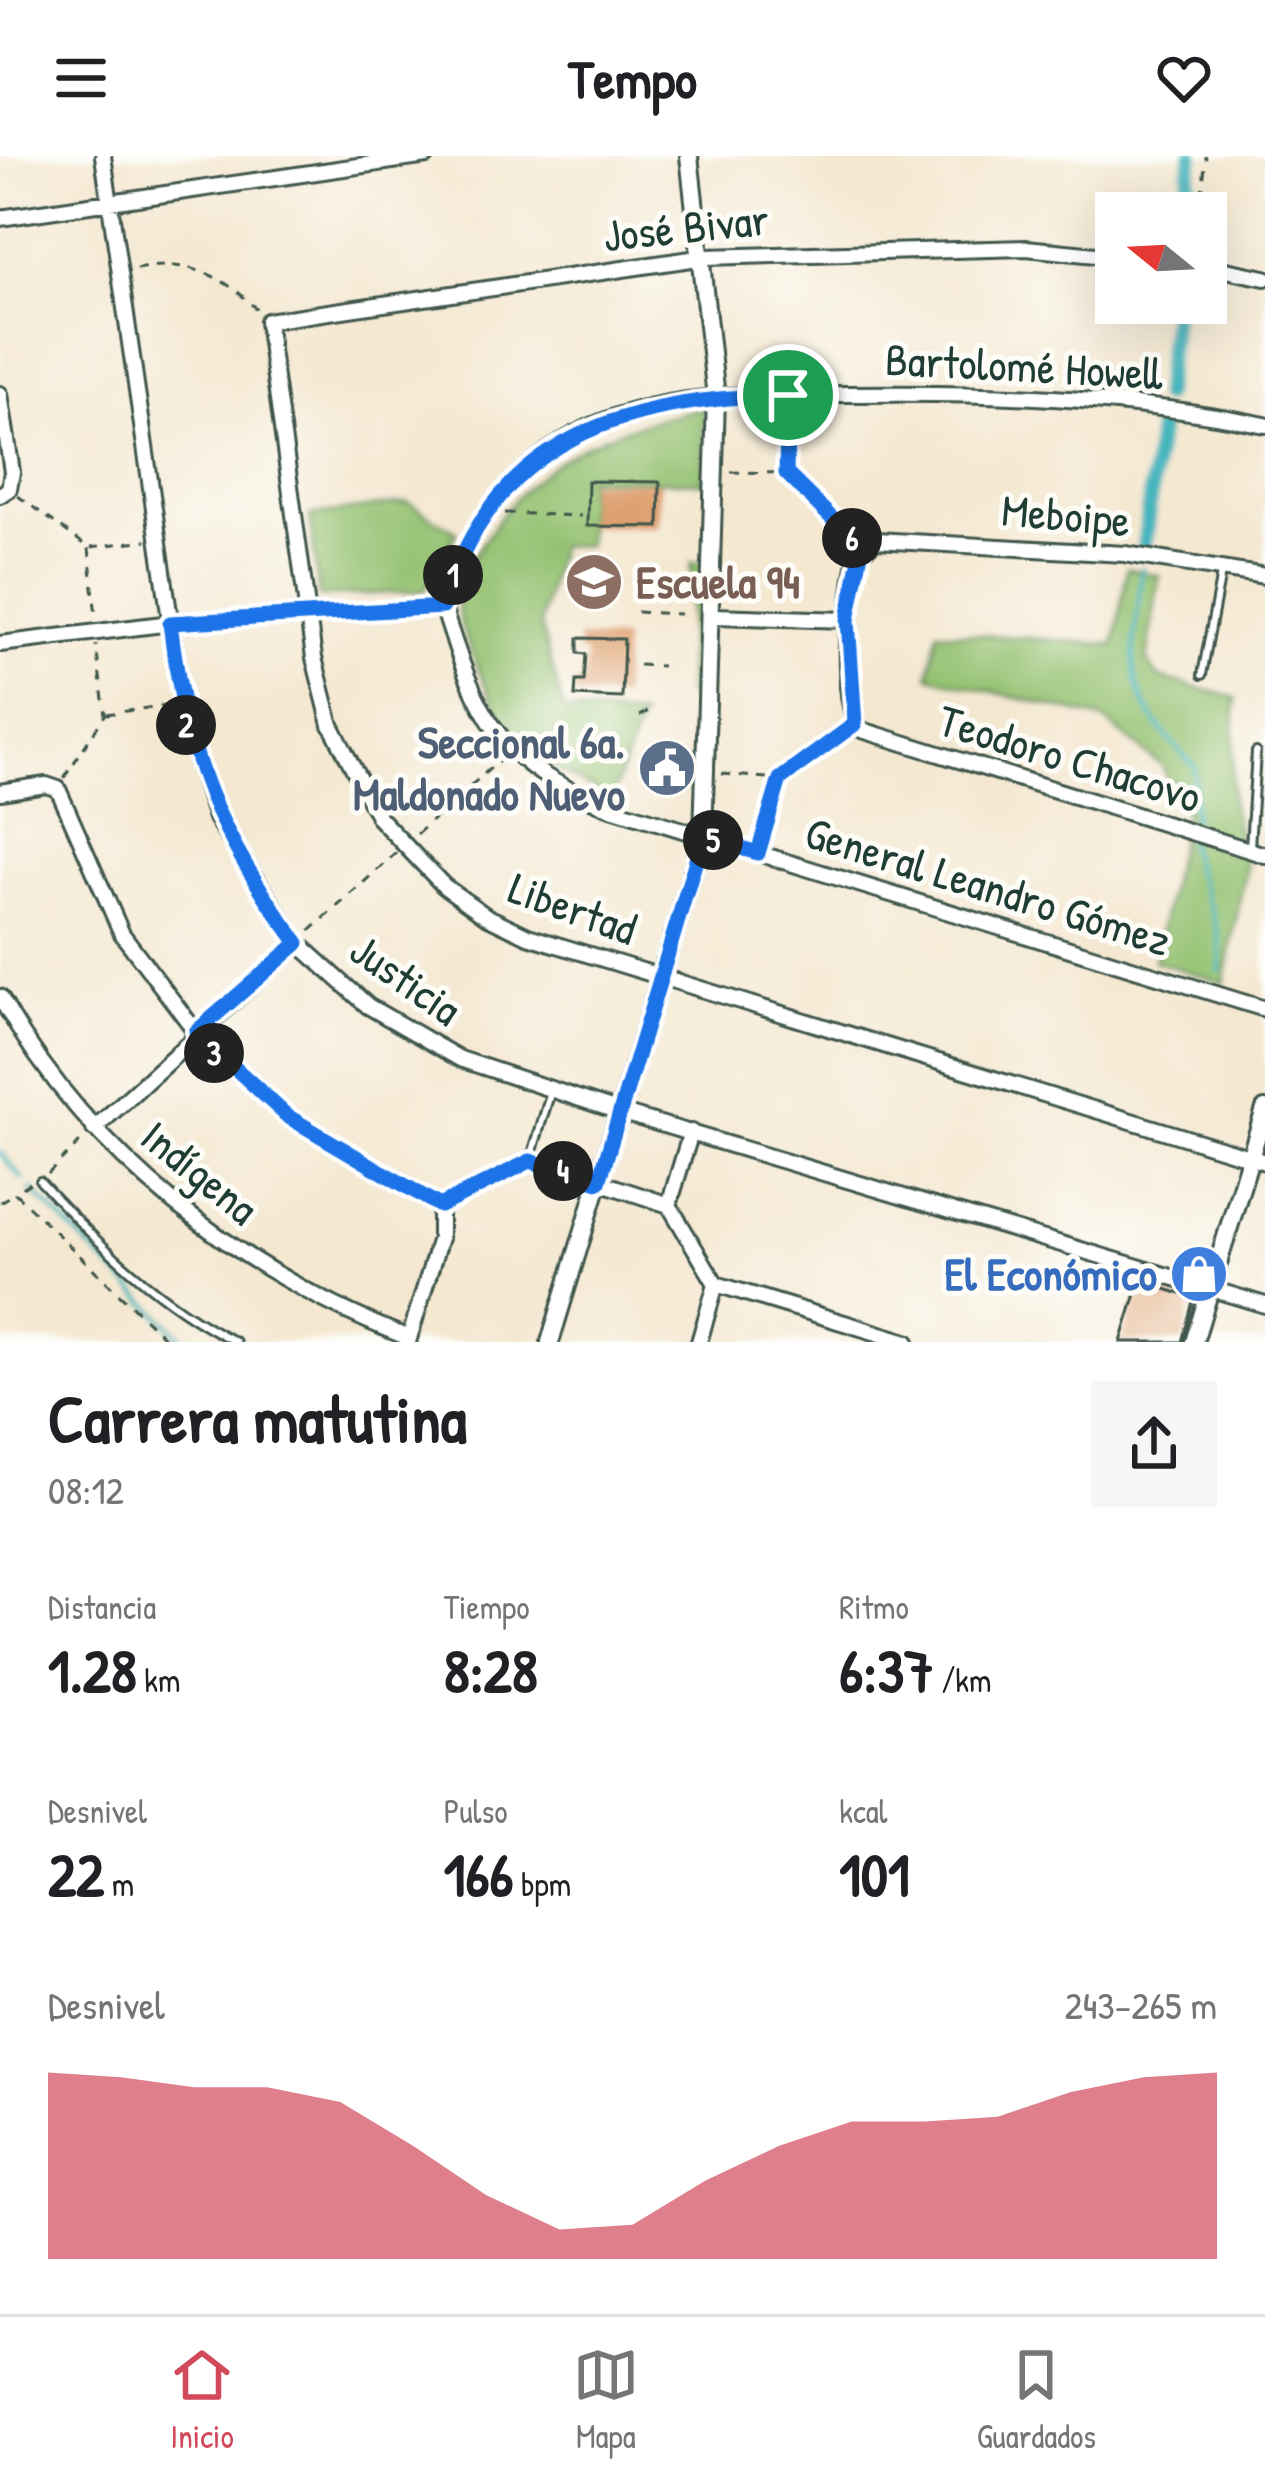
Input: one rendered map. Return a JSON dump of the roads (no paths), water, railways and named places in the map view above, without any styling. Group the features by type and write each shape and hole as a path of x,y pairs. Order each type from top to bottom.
{"street":[{"name":"Justicia","path":"103,156 182,703 217,818 298,943 403,1029 460,1059 551,1091 1265,1305"},
{"path":"0,218 427,156"},
{"path":"550,1342 703,837 714,616 716,397 705,256 689,156"},
{"name":"José Bivar","path":"267,321 705,256 1005,248 1095,254"},
{"path":"1227,270 1265,278"},
{"name":"Libertad","path":"267,321 321,692 345,757 380,818 422,867 507,927 1258,1159"},
{"path":"0,394 12,472 4,492"},
{"name":"Bartolomé Howell","path":"443,607 462,553 508,486 536,460 601,423 674,401 788,395 1085,397 1265,425"},
{"name":"Meboipe","path":"848,620 862,548 876,540 1125,554 1265,576"},
{"path":"0,644 170,623 443,607"},
{"name":"General Leandro Gómez","path":"443,607 465,673 509,751 542,777 579,796 1265,1009"},
{"path":"714,616 848,620"},
{"name":"Teodoro Chacovo","path":"848,620 855,724 871,734 1257,853"},
{"path":"0,792 52,787 122,934 196,1032 287,1116 441,1210 409,1340"},
{"path":"94,1129 298,943"},
{"name":"Indígena","path":"0,997 94,1129 158,1190 244,1255 336,1310 409,1340"},
{"path":"1194,1342 1258,1159 1265,1108"},
{"path":"669,1205 691,1132"},
{"path":"599,1182 669,1205 716,1284 908,1342"},
{"path":"698,1342 716,1284"}],"lane":[{"path":"1202,675 1221,570"},
{"path":"1256,752 1257,853"},
{"path":"441,1210 530,1161 551,1091"},
{"path":"530,1161 599,1182"},
{"path":"40,1181 88,1232 172,1306 236,1342"}],"waterway":[{"path":"1188,192 1192,156"},
{"path":"1163,396 1172,324"},
{"path":"1144,545 1160,419"},
{"path":"1142,568 1136,677 1152,717 1195,767 1192,824"},
{"path":"1188,840 1219,938 1219,971"},
{"path":"0,1153 22,1178"},
{"path":"32,1190 186,1342"}],"place":[{"name":"Escuela 94","path":"594,582"},
{"name":"Seccional 6a. Maldonado Nuevo","path":"667,768"},
{"name":"El Económico","path":"1199,1274"}]}
